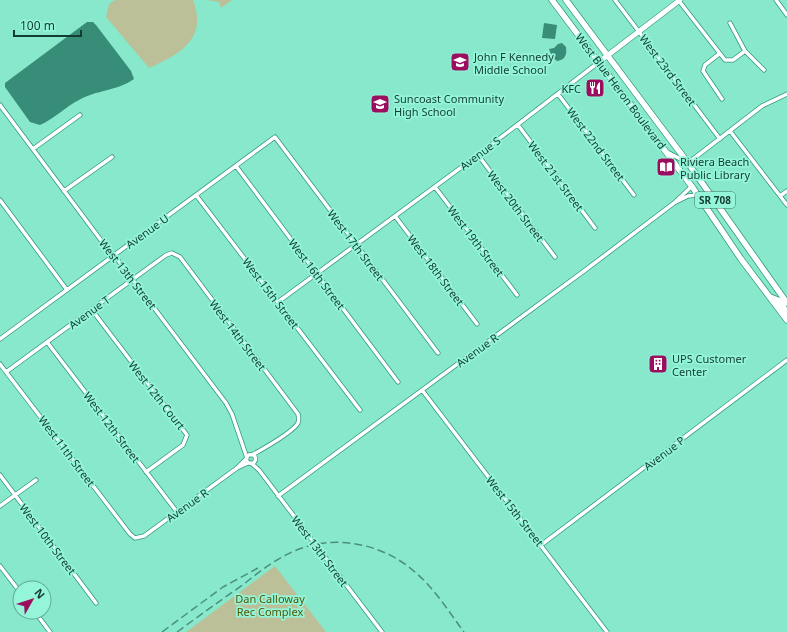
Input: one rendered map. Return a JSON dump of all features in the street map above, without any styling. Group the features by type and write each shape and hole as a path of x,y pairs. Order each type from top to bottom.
{"main road":[{"name":"West Blue Heron Boulevard","path":"552,0 692,186 741,259 787,320"},
{"name":"West Blue Heron Boulevard","path":"566,0 688,163 787,303"},
{"path":"769,297 778,300 787,312"}],"street":[{"name":"West 23rd Street","path":"615,0 720,139"},
{"name":"Avenue S","path":"278,302 478,155 680,0"},
{"path":"680,0 725,60 732,61 745,51"},
{"path":"776,0 787,15"},
{"path":"730,24 745,51 764,70"},
{"path":"719,54 705,65 703,71 722,100"},
{"name":"West 22nd Street","path":"558,94 634,195"},
{"path":"667,152 675,158 688,163 762,106 787,94"},
{"name":"West 13th Street","path":"0,105 109,251 114,255 226,403 232,414 248,461 259,470"},
{"path":"34,149 80,115"},
{"name":"West 21st Street","path":"518,124 595,228"},
{"path":"730,131 787,205"},
{"name":"Avenue U","path":"0,339 275,137"},
{"name":"West 17th Street","path":"275,137 438,353"},
{"name":"West 20th Street","path":"478,155 555,257"},
{"path":"64,191 112,157"},
{"name":"West 16th Street","path":"236,166 398,382"},
{"name":"Avenue R","path":"278,496 674,202 692,186"},
{"name":"West 19th Street","path":"435,187 517,295"},
{"path":"780,196 787,191"},
{"name":"West 15th Street","path":"196,195 360,410"},
{"name":"Avenue R","path":"674,202 688,196 698,195"},
{"path":"0,200 67,290"},
{"name":"West 18th Street","path":"396,216 477,324"},
{"name":"Avenue T","path":"6,372 166,255 172,253"},
{"name":"West 14th Street","path":"172,253 180,257 298,414 299,420 295,427 262,450"},
{"name":"West 12th Court","path":"92,310 187,435 183,445 146,472"},
{"name":"West 12th Street","path":"47,342 177,512"},
{"name":"Avenue P","path":"541,545 787,360"},
{"name":"West 11th Street","path":"0,364 130,534 135,538"},
{"name":"West 15th Street","path":"422,390 607,632"},
{"path":"244,450 251,455"},
{"path":"248,461 251,455 262,450"},
{"path":"248,461 255,460 262,450"},
{"name":"West 13th Street","path":"251,455 259,470 278,496 382,632"},
{"name":"Avenue R","path":"135,538 144,536 248,461"},
{"name":"West 10th Street","path":"0,475 96,603"},
{"path":"0,506 36,480"},
{"path":"0,566 12,582"},
{"path":"41,620 50,632"}],"green space":[{"path":"115,0 193,0 197,14 197,25 194,35 180,51 149,68 106,17 109,4"},
{"path":"207,0 232,0 221,8 219,2"},
{"name":"Dan Calloway Rec Complex","path":"275,566 326,632 186,632"}],"water":[{"path":"87,22 93,22 96,25 131,71 134,79 121,86 92,94 74,103 50,120 40,125 30,122 5,87 5,83"},
{"path":"544,23 557,25 555,39 542,38"},
{"path":"562,43 566,47 566,55 562,60 557,61 552,57 549,49"}],"railway":[{"path":"177,632 267,566 285,555 308,546 341,542 373,548 388,554 403,563 423,579 442,601 464,632"},
{"path":"162,632 223,587 258,568"}],"place":[{"name":"John F Kennedy Middle School","path":"460,62"},
{"name":"KFC","path":"595,88"},
{"name":"Suncoast Community High School","path":"380,104"},
{"name":"Riviera Beach Public Library","path":"666,167"},
{"name":"UPS Customer Center","path":"658,364"}]}
